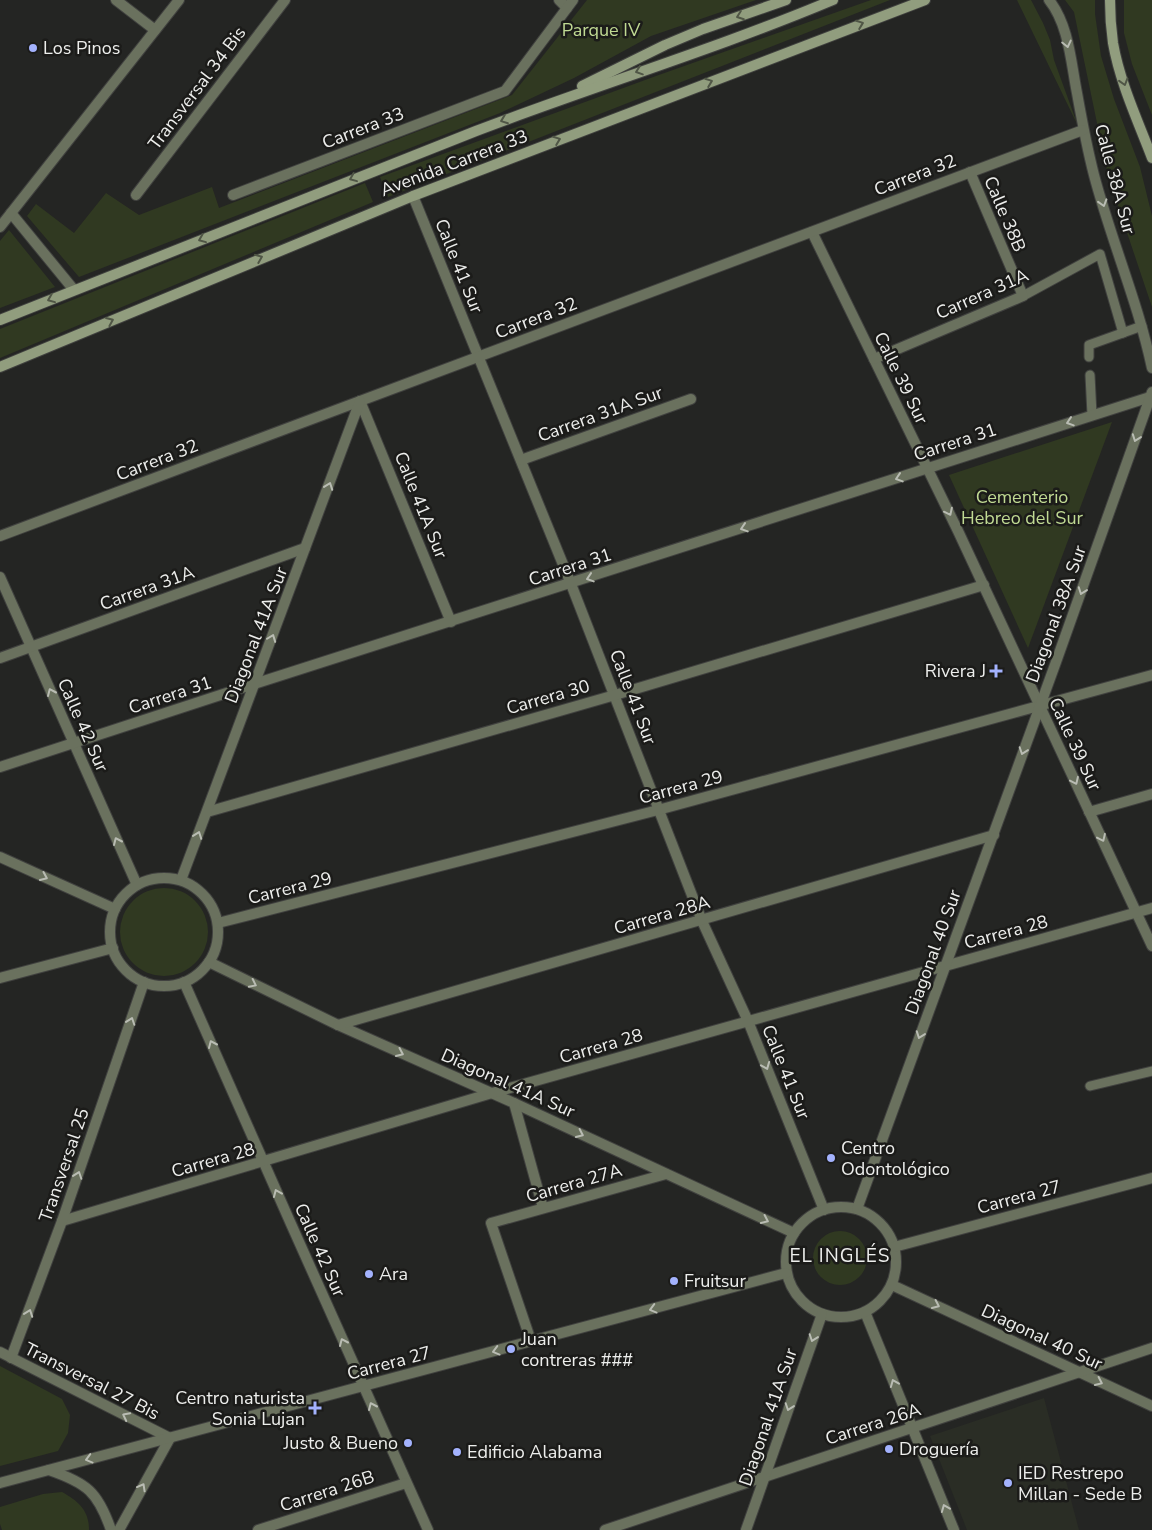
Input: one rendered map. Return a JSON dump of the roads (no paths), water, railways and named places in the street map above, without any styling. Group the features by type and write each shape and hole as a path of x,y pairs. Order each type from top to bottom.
{"main road":[{"path":"550,103 665,45 703,29 786,0"},
{"name":"Avenida Carrera 33","path":"0,320 369,172 550,103 784,20 833,0"},
{"name":"Avenida Carrera 33","path":"0,367 194,285 413,196 925,0"},
{"path":"1110,0 1113,42 1118,62 1152,158"}],"street":[{"path":"116,0 155,30"},
{"path":"0,227 179,0"},
{"name":"Transversal 34 Bis","path":"136,195 285,0"},
{"path":"559,0 570,4"},
{"name":"Calle 38A Sur","path":"1049,0 1060,18 1068,46 1083,130 1094,176 1142,326 1152,368"},
{"name":"Carrera 33","path":"233,195 506,91 570,4"},
{"name":"Carrera 32","path":"0,536 1083,130"},
{"name":"Calle 38B","path":"970,172 1023,296"},
{"name":"Calle 41 Sur","path":"413,196 571,584 702,921 748,1021 824,1210"},
{"path":"11,213 74,290"},
{"name":"Calle 39 Sur","path":"812,232 984,585 1152,946"},
{"name":"Carrera 31A","path":"874,358 1023,296"},
{"name":"Carrera 31","path":"0,768 254,684 928,469 1151,394"},
{"name":"Diagonal 38A Sur","path":"1040,705 1151,394"},
{"name":"Carrera 31A Sur","path":"521,460 691,399"},
{"name":"Diagonal 41A Sur","path":"181,880 360,401"},
{"name":"Calle 41A Sur","path":"360,401 451,622"},
{"name":"Carrera 31A","path":"0,658 305,548"},
{"name":"Calle 42 Sur","path":"0,577 137,885"},
{"name":"Carrera 30","path":"207,812 615,695 984,585"},
{"name":"Carrera 29","path":"218,923 658,810 1152,675"},
{"name":"Diagonal 40 Sur","path":"857,1209 1040,705"},
{"path":"1089,812 1152,794"},
{"name":"Carrera 28A","path":"338,1026 994,835"},
{"path":"0,857 115,909"},
{"path":"151,879 181,880 195,887 206,897 214,909 218,923 218,937 215,950 209,962 198,974 184,982 158,985 144,982 130,974 120,962 113,948 110,935 115,909 124,896 137,885 151,879"},
{"name":"Carrera 28","path":"62,1221 492,1093 1152,908"},
{"path":"0,978 113,948"},
{"name":"Diagonal 41A Sur","path":"209,962 338,1026 492,1093 794,1233"},
{"name":"Transversal 25","path":"11,1358 62,1221 144,982"},
{"name":"Calle 42 Sur","path":"184,982 428,1530"},
{"path":"514,1103 543,1208"},
{"name":"Carrera 27A","path":"531,1341 490,1223 666,1174"},
{"name":"Carrera 27","path":"894,1247 1152,1178"},
{"path":"846,1207 857,1209 873,1217 886,1230 894,1247 896,1273 892,1285 876,1305 865,1312 851,1317 836,1318 809,1308 799,1298 791,1287 786,1273 786,1252 794,1233 812,1215 824,1210 846,1207"},
{"name":"Carrera 27","path":"0,1483 786,1273"},
{"name":"Diagonal 40 Sur","path":"892,1285 1152,1406"},
{"path":"865,1312 954,1530"},
{"name":"Diagonal 41A Sur","path":"746,1530 822,1314"},
{"name":"Carrera 26A","path":"604,1530 1152,1348"},
{"name":"Transversal 27 Bis","path":"0,1352 170,1438"},
{"path":"119,1530 170,1438"},
{"path":"49,1470 74,1479 91,1492 103,1509 111,1530"},
{"name":"Carrera 26B","path":"258,1530 406,1483"}],"lane":[{"name":"Carrera 31A","path":"1023,296 1100,254 1123,333"},
{"path":"1089,357 1089,345 1142,326"},
{"path":"1090,375 1092,415"},
{"path":"1090,1086 1152,1071"}],"place":[{"name":"Los Pinos","path":"33,48"},
{"name":"Rivera J","path":"996,671"},
{"name":"Centro Odontológico","path":"831,1158"},
{"name":"Ara","path":"369,1274"},
{"name":"Fruitsur","path":"674,1281"},
{"name":"Juan contreras ###","path":"511,1349"},
{"name":"Centro naturista Sonia Lujan","path":"315,1408"},
{"name":"Justo & Bueno","path":"408,1443"},
{"name":"Droguería","path":"889,1449"},
{"name":"Edificio Alabama","path":"457,1452"},
{"name":"IED Restrepo Millan - Sede B","path":"1008,1483"}],"district":[{"name":"EL INGLÉS","path":"840,1256"}],"park label":[{"name":"Parque IV","path":"601,30"},
{"name":"Cementerio Hebreo del Sur","path":"1022,507"}]}
